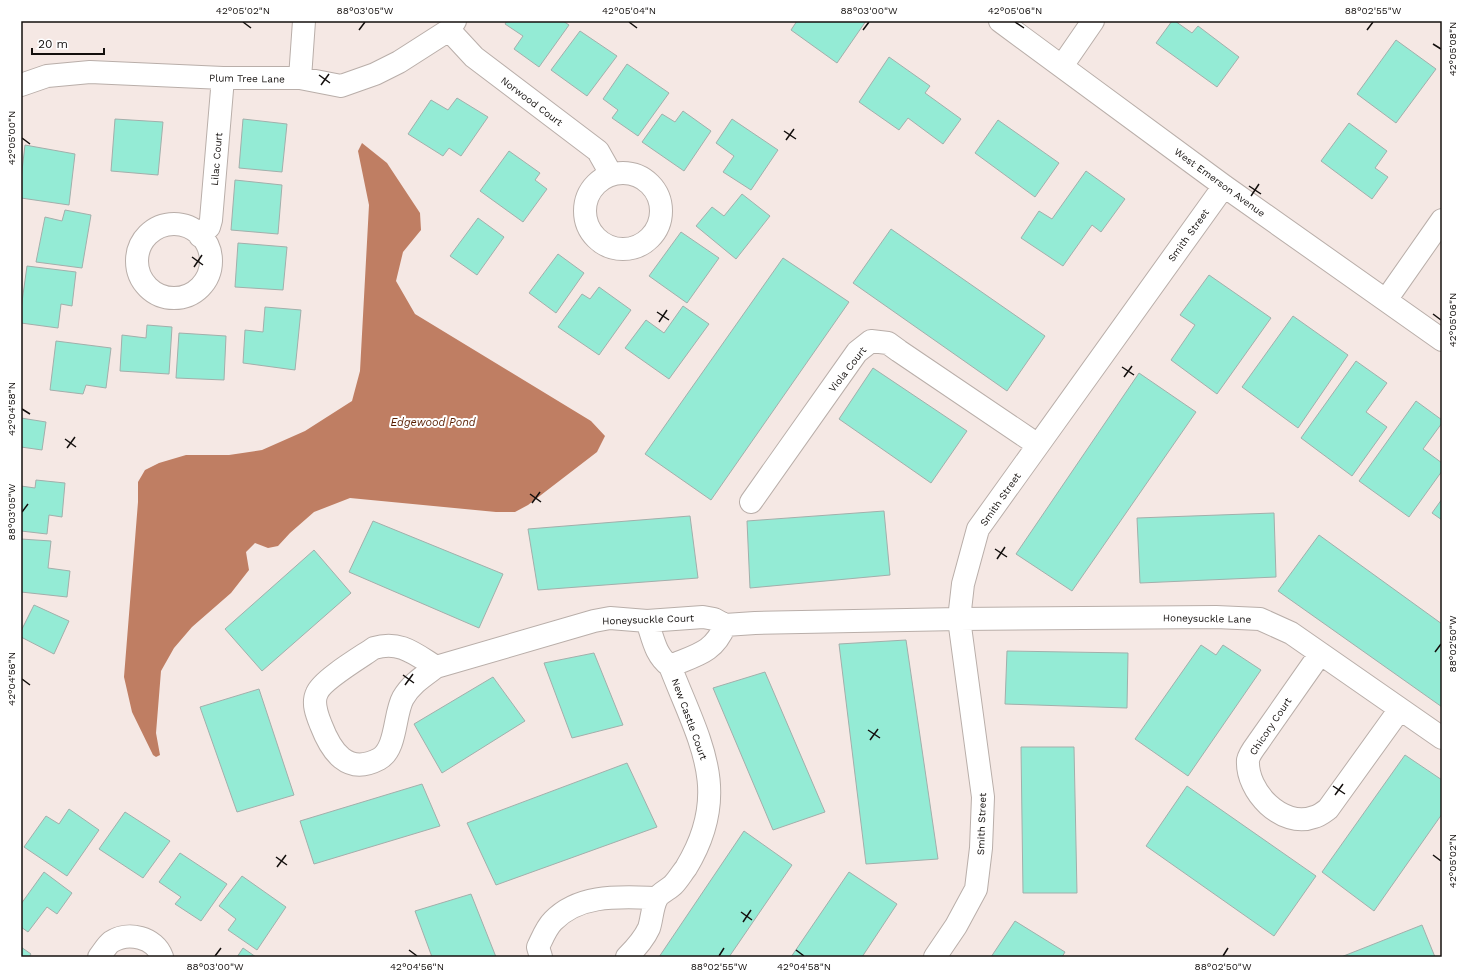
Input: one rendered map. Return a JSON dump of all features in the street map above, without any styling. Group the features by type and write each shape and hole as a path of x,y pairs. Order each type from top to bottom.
{"street":[{"path":"300,78 304,21"},
{"name":"West Emerson Avenue","path":"1000,21 1224,186 1442,340"},
{"path":"1062,66 1094,21"},
{"name":"Plum Tree Lane","path":"21,85 47,76 90,72 223,78 300,78 341,86 375,74 399,62 452,25"},
{"name":"Norwood Court","path":"452,25 474,57 598,151 611,174"},
{"name":"Lilac Court","path":"200,236 209,226 211,220 223,78"},
{"name":"Smith Street","path":"935,957 956,926 976,889 981,848 983,797 959,618 963,584 978,529 1224,186"},
{"path":"1386,300 1442,220"},
{"name":"Viola Court","path":"751,502 857,352 871,341 880,341 893,347 1038,445"},
{"name":"Honeysuckle Court","path":"436,666 400,646 383,645 374,648 322,685 314,701 316,712 333,750 340,757 358,764 366,764 381,757 386,752 393,736 403,698 415,682 436,666 594,621 610,618 647,621 703,617 714,619 725,625 959,618"},
{"name":"Honeysuckle Lane","path":"959,618 1216,617 1260,619 1291,633 1442,738"},
{"path":"647,621 657,654 670,666"},
{"name":"New Castle Court","path":"657,898 674,884 694,853 706,827 710,797 710,783 702,747 670,666 710,649 721,636 725,625"},
{"name":"Chicory Court","path":"1320,654 1248,759 1250,777 1257,793 1284,815 1298,819 1314,818 1328,809 1400,709"},
{"path":"541,957 538,947 552,922 570,906 602,898 657,898 648,928 635,949 627,957"},
{"path":"100,957 110,943 121,937 132,936 144,938 154,944 162,957"}],"water":[{"name":"Edgewood Pond","path":"362,143 387,163 420,213 421,230 403,252 396,281 415,314 591,421 605,436 597,452 528,505 515,512 496,512 350,498 314,512 290,533 278,546 268,548 255,543 246,552 249,570 231,593 192,627 174,648 161,671 156,733 160,755 156,757 153,755 132,712 124,677 138,502 138,482 145,470 159,463 186,455 229,455 262,450 305,431 352,401 360,371 369,205 358,151"}],"building":[{"path":"507,21 563,21 569,25 539,67 514,49 523,36 505,24"},
{"path":"797,21 866,21 837,63 791,30"},
{"path":"1172,21 1175,21 1192,33 1198,26 1239,57 1217,87 1156,43"},
{"path":"580,31 617,56 587,96 551,70"},
{"path":"1396,40 1436,69 1396,123 1357,94"},
{"path":"889,57 930,86 925,93 961,119 943,144 908,118 899,130 859,102"},
{"path":"627,64 669,93 638,136 612,118 618,110 603,99"},
{"path":"457,98 488,117 461,156 449,148 443,156 408,134 431,100 448,110"},
{"path":"683,111 711,131 684,171 642,142 662,114 675,122"},
{"path":"115,119 163,122 158,175 111,171"},
{"path":"243,119 287,124 282,172 239,168"},
{"path":"732,119 778,150 751,190 723,172 734,156 716,143"},
{"path":"998,120 1059,163 1035,197 975,153"},
{"path":"1349,123 1387,151 1375,168 1388,177 1372,199 1321,161"},
{"path":"25,145 75,154 69,205 21,198 21,179"},
{"path":"509,151 540,173 535,180 547,189 523,222 480,191"},
{"path":"1086,171 1125,199 1101,232 1092,225 1063,266 1021,238 1039,211 1052,219"},
{"path":"235,180 282,185 278,234 231,230"},
{"path":"742,194 770,216 736,259 696,226 712,207 724,216"},
{"path":"65,210 91,215 82,268 36,262 45,217 62,221"},
{"path":"478,218 504,237 477,275 450,256"},
{"path":"891,229 1045,336 1007,391 853,283"},
{"path":"681,232 719,258 687,303 649,276"},
{"path":"238,243 287,247 283,290 235,287"},
{"path":"558,254 584,273 556,313 529,293"},
{"path":"783,258 849,302 711,500 645,454"},
{"path":"27,266 76,272 72,306 61,304 58,328 21,323 21,309"},
{"path":"1209,275 1271,318 1217,394 1171,360 1195,325 1180,315"},
{"path":"599,287 631,310 599,355 558,327 582,294 590,299"},
{"path":"683,306 709,324 669,379 625,348 646,320 664,333"},
{"path":"265,307 301,310 295,370 243,363 245,330 263,332"},
{"path":"1293,316 1348,355 1298,428 1242,387"},
{"path":"147,325 172,327 169,374 120,371 122,335 146,338"},
{"path":"179,333 226,336 224,380 176,378"},
{"path":"56,341 111,348 106,388 86,385 83,394 50,390"},
{"path":"1356,361 1387,383 1366,412 1387,427 1352,476 1301,438"},
{"path":"873,368 967,431 931,483 839,419"},
{"path":"1139,373 1196,412 1072,591 1016,554"},
{"path":"1416,401 1442,420 1442,423 1423,449 1442,463 1442,471 1409,517 1359,481"},
{"path":"21,418 46,422 42,450 21,447"},
{"path":"36,480 65,483 62,517 49,515 47,534 21,531 21,486 35,488"},
{"path":"1442,499 1442,520 1432,513"},
{"path":"884,511 890,575 750,588 747,521"},
{"path":"1274,513 1276,577 1140,583 1137,518"},
{"path":"690,516 698,578 538,590 528,529"},
{"path":"373,521 503,574 479,628 349,572"},
{"path":"1319,535 1442,624 1442,707 1278,591"},
{"path":"21,539 51,541 48,568 70,571 67,597 21,592"},
{"path":"314,550 351,593 262,671 225,629"},
{"path":"34,605 69,621 54,654 21,637 21,631"},
{"path":"906,640 938,859 866,864 839,644"},
{"path":"1201,645 1216,655 1223,645 1261,670 1188,776 1135,739"},
{"path":"1007,651 1128,653 1127,708 1005,704"},
{"path":"594,653 623,725 572,738 544,663"},
{"path":"765,672 825,812 773,830 713,688"},
{"path":"493,677 525,721 442,773 414,724"},
{"path":"259,689 294,795 237,812 200,707"},
{"path":"1021,747 1074,747 1077,893 1023,893"},
{"path":"1405,755 1442,780 1442,814 1374,911 1322,872"},
{"path":"627,763 657,827 496,885 467,823"},
{"path":"422,784 440,826 314,864 300,821"},
{"path":"1187,786 1316,876 1274,936 1146,846"},
{"path":"69,809 99,830 67,876 24,847 46,816 59,824"},
{"path":"125,812 170,841 143,878 99,849"},
{"path":"744,831 792,865 729,957 659,957"},
{"path":"180,853 227,884 201,921 175,904 181,897 159,882"},
{"path":"44,872 72,893 57,914 47,907 28,932 21,927 21,904"},
{"path":"849,872 897,904 862,957 791,957"},
{"path":"242,876 286,907 257,950 228,930 236,919 219,906"},
{"path":"471,894 496,957 432,957 415,911"},
{"path":"1015,921 1065,952 1062,957 991,957"},
{"path":"1422,925 1435,957 1341,957"},
{"path":"21,947 31,954 29,957 21,957"},
{"path":"243,948 256,957 237,957"}]}
